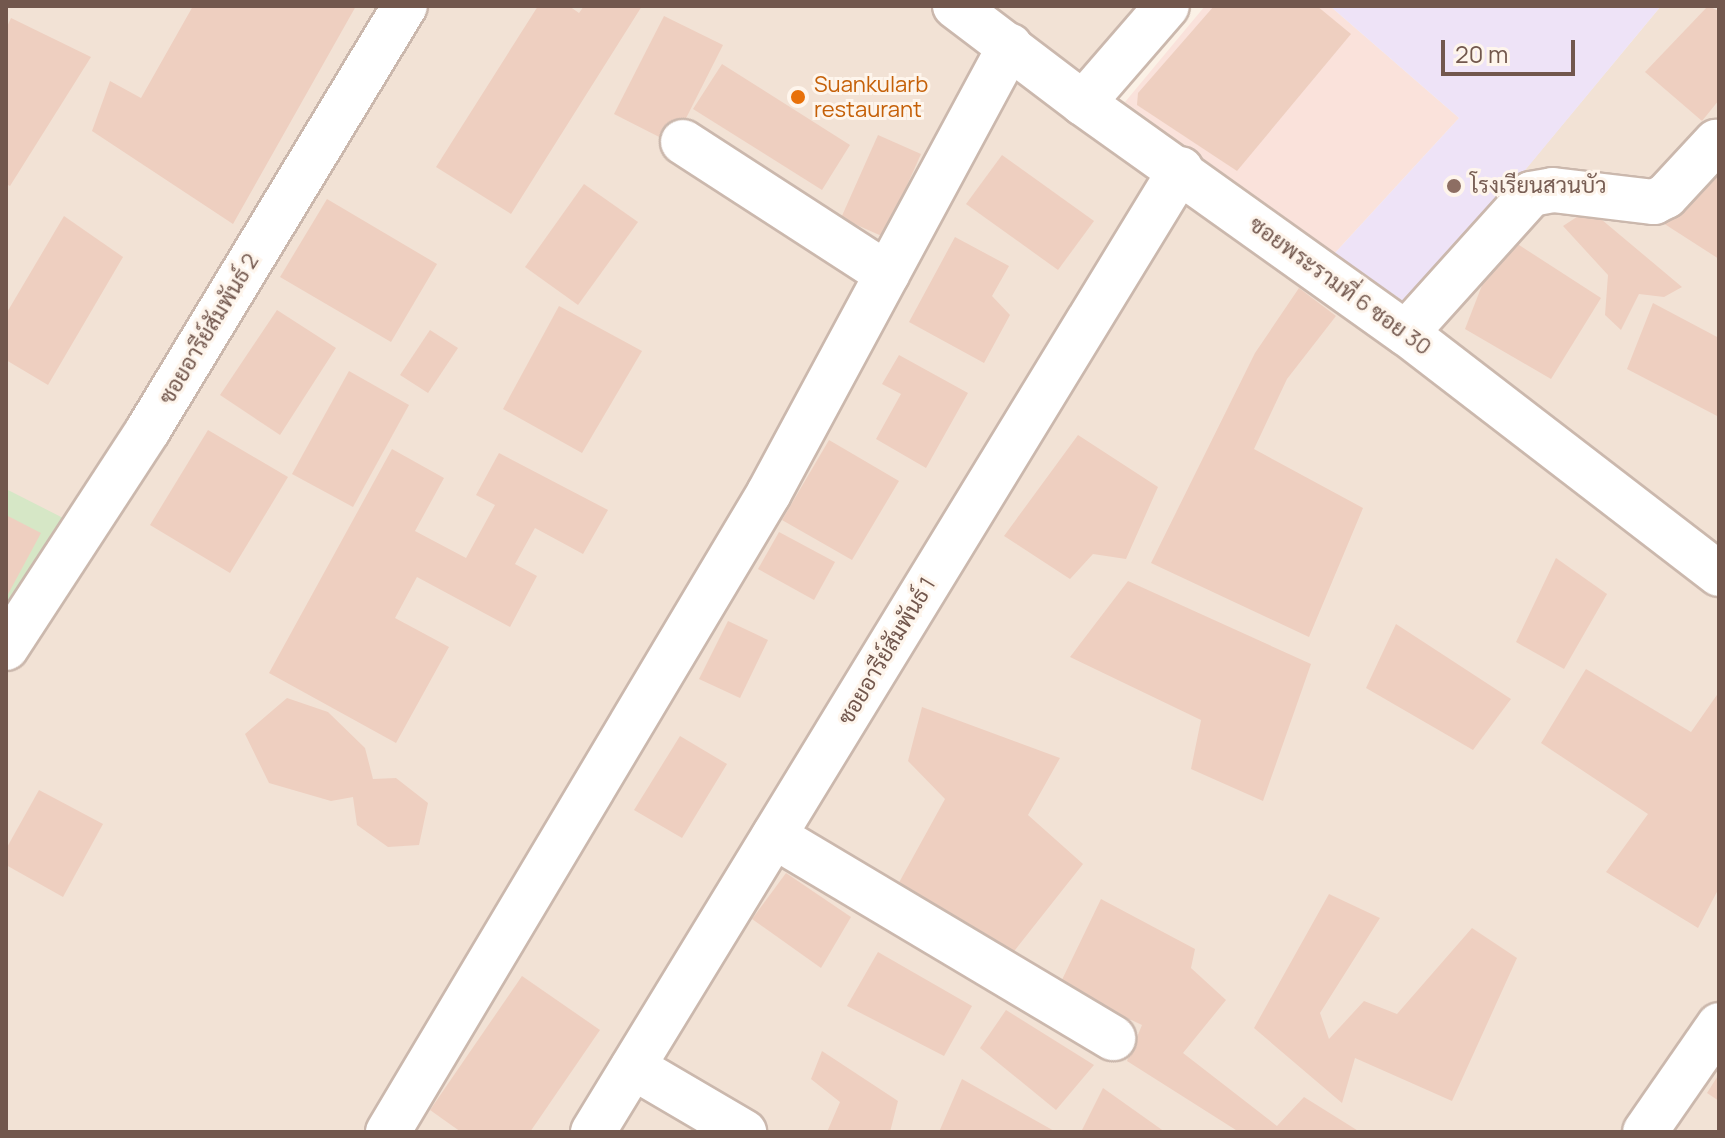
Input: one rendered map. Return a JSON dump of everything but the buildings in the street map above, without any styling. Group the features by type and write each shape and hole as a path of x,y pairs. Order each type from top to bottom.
{"street":[{"name":"ซอยอารีย์สัมพันธ์ 2","path":"6,648 148,430 405,6"},
{"name":"ซอยพระรามที่ 6 ซอย 30","path":"955,6 1083,103 1181,169 1406,333 1719,574"},
{"path":"1083,103 1167,6"},
{"path":"388,1132 769,493 1010,46"},
{"path":"683,142 887,274"},
{"path":"1406,333 1531,194 1553,190 1654,202 1666,196 1716,142"},
{"name":"ซอยอารีย์สัมพันธ์ 1","path":"593,1132 1181,169"},
{"path":"774,836 1113,1038"},
{"path":"1645,1132 1719,1025"},
{"path":"633,1067 744,1132"}],"shaded area":[{"path":"6,6 1142,6 1083,77 1125,102 1411,307 1661,6 1719,6 1719,1132 6,1132"},
{"path":"1205,6 1330,6 1459,118 1334,254 1125,102"},
{"name":"โรงเรียนสวนบัว","path":"1330,6 1661,6 1412,307 1334,254 1459,118"}],"green space":[{"path":"6,489 69,521 6,612"}],"place":[{"name":"Suankularb restaurant","path":"798,97"},
{"name":"โรงเรียนสวนบัว","path":"1454,186"}]}
